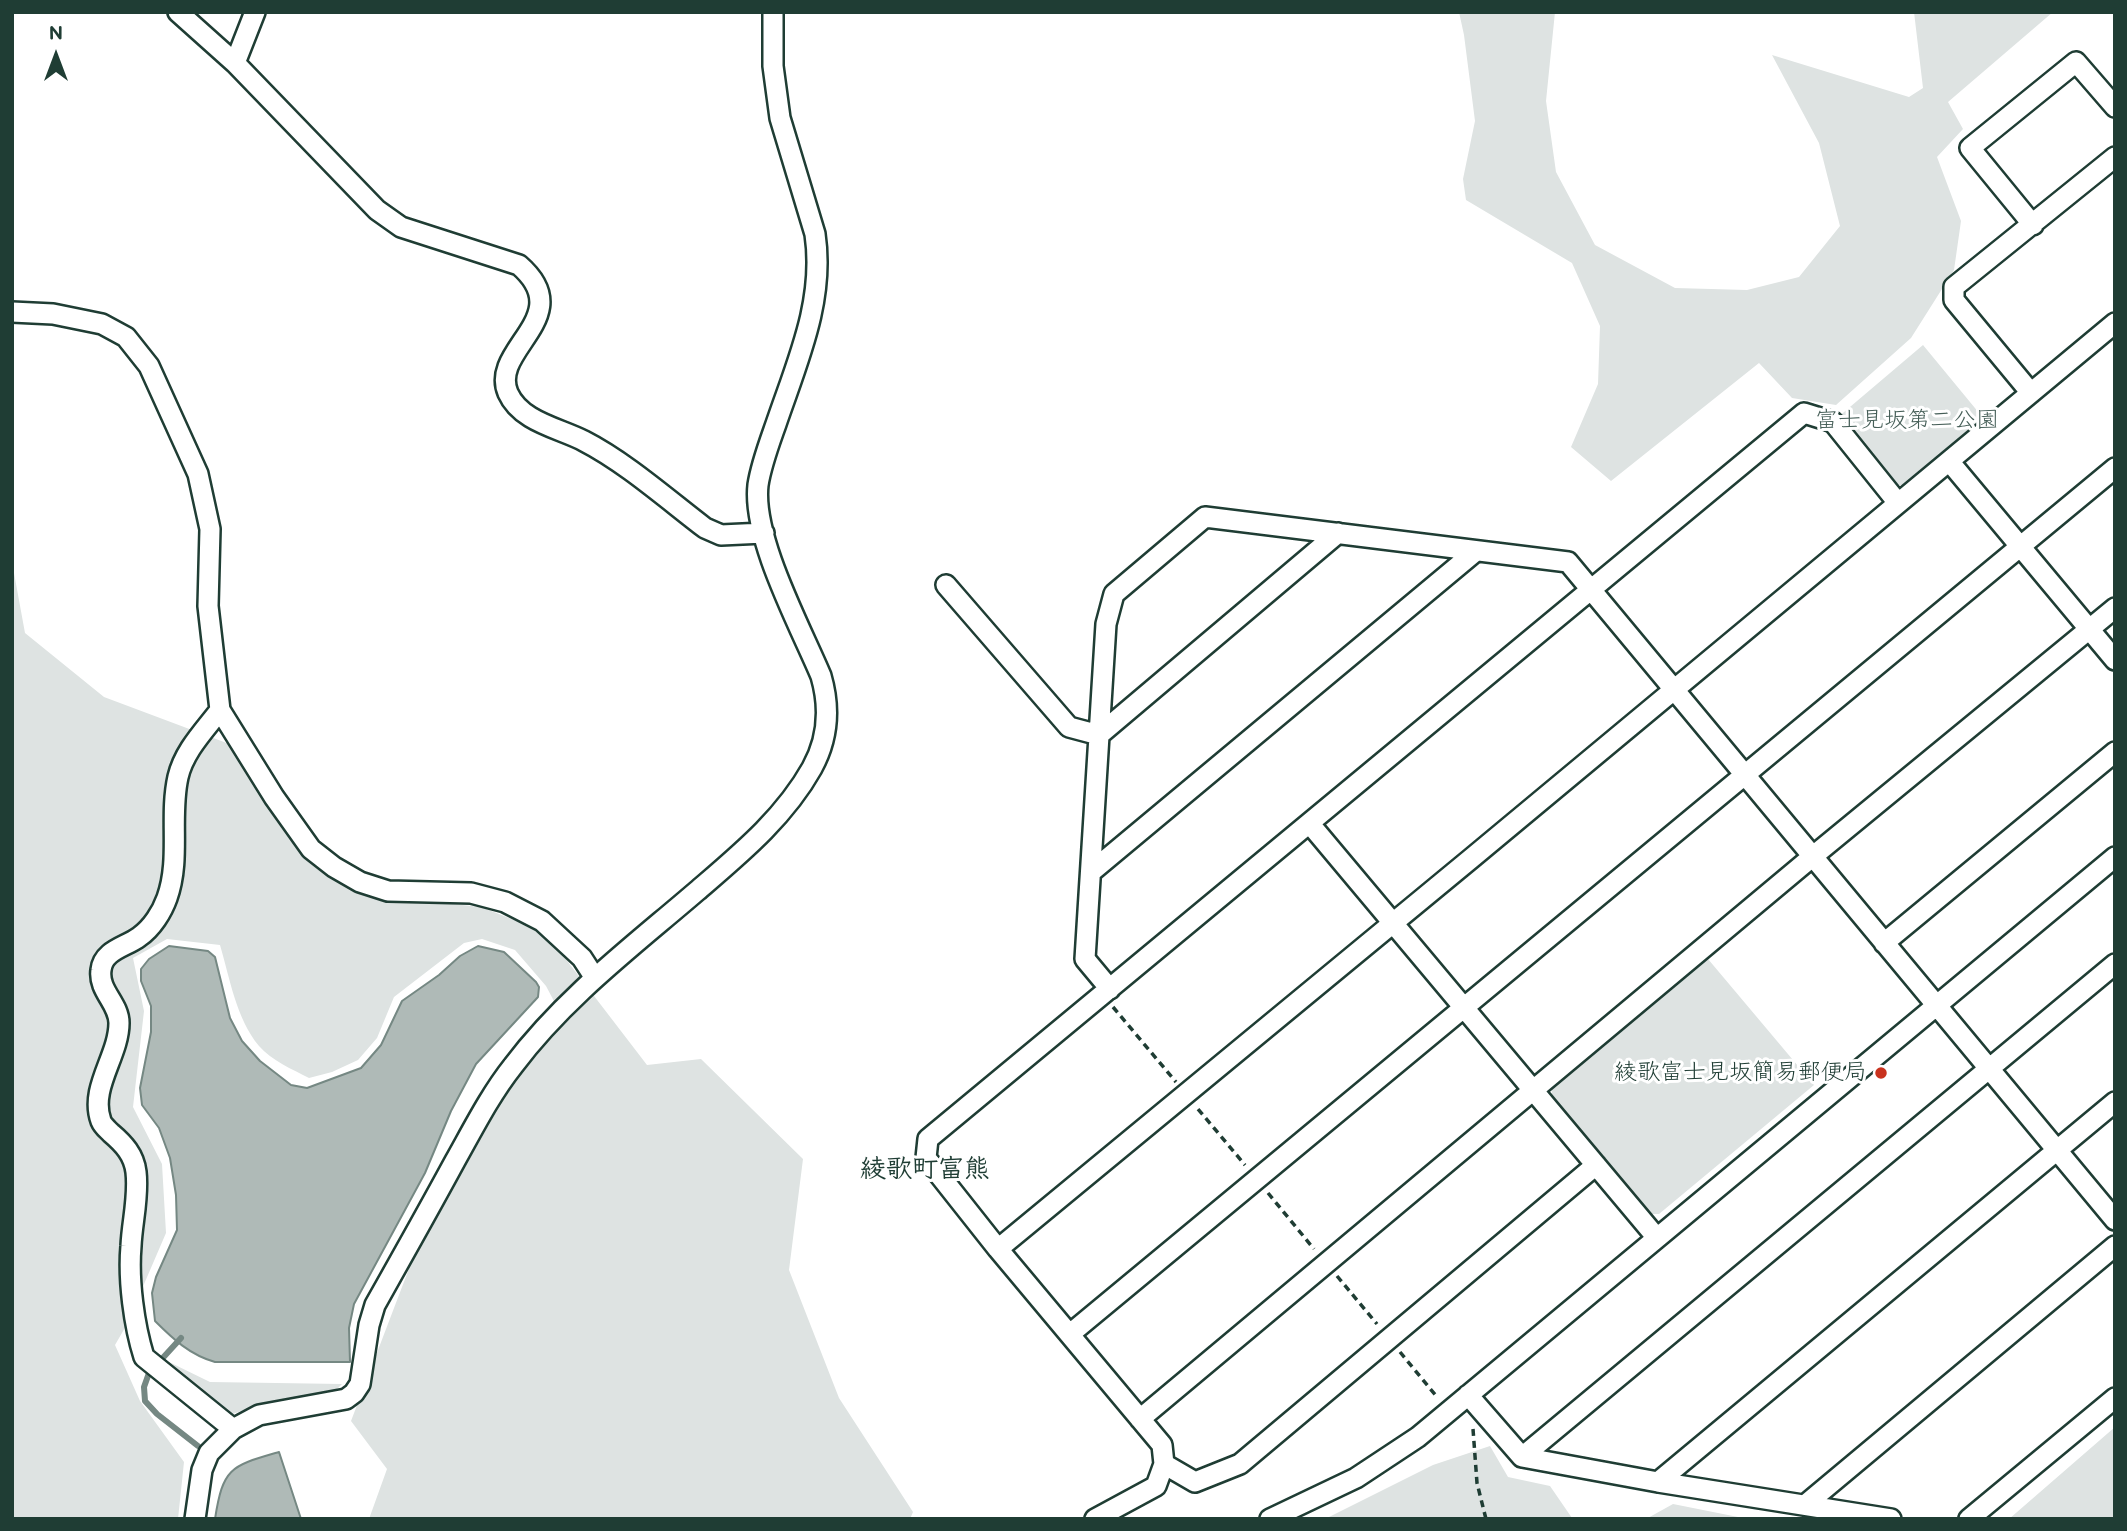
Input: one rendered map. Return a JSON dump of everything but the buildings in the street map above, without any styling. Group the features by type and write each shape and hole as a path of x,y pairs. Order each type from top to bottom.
{"street":[{"path":"178,12 235,62 377,210 401,227 519,265 533,277 539,295 538,317 511,362 506,377 508,393 519,407 536,420 583,440 610,457 705,528 721,535 764,533"},
{"path":"235,62 255,12"},
{"path":"195,1519 202,1470 209,1453 233,1429 259,1415 346,1399 354,1393 360,1384 369,1325 376,1305 476,1124 512,1067 549,1022 596,978 747,848 780,815 813,767 827,725 826,692 770,557 760,519 758,486 769,444 808,334 818,271 815,234 780,118 773,66 773,12"},
{"path":"2033,225 1970,148 2077,62 2115,107"},
{"path":"2031,393 1954,300 1955,288 2115,157"},
{"path":"12,312 52,314 102,324 126,337 149,366 198,474 209,529 208,606 220,710 274,797 311,849 360,882 388,891 471,894 505,902 542,921 582,958 596,978"},
{"path":"998,1249 1394,924 2115,323"},
{"path":"1095,1519 1156,1486 1164,1464 1162,1445 998,1249 926,1158 928,1139 1804,414 1833,422 1898,503"},
{"path":"1949,461 2115,660"},
{"path":"1070,1335 2115,468"},
{"path":"1106,992 1085,959 1106,624 1114,594 1205,517 1568,562 2115,1220"},
{"path":"1099,735 1338,533"},
{"path":"1091,872 1476,551"},
{"path":"946,585 1069,727 1099,735"},
{"path":"1140,1419 1812,857 2115,608"},
{"path":"220,710 188,753 178,775 173,876 167,898 158,916 141,936 109,954 102,963 100,984 114,1006 119,1021 117,1037 99,1097 99,1112 102,1124 123,1143 131,1155 136,1171 131,1283 144,1357 233,1429"},
{"path":"1884,943 2115,752"},
{"path":"1310,824 1657,1238"},
{"path":"1270,1519 1356,1478 1418,1437 2115,857"},
{"path":"1522,1457 2115,964"},
{"path":"1658,1482 2115,1102"},
{"path":"1164,1464 1195,1482 1240,1464 1596,1165"},
{"path":"1805,1504 2115,1246"},
{"path":"1969,1519 2115,1398"},
{"path":"1460,1403 1522,1457 1658,1482 1891,1519"}],"path":[{"path":"1106,992 1186,1094 1389,1339 1460,1403 1472,1422 1477,1483 1486,1519"}],"green space":[{"path":"1459,12 1555,12 1546,101 1556,172 1595,245 1675,288 1747,290 1799,277 1840,226 1819,143 1772,55 1909,97 1923,88 1914,12 2053,12 1948,102 1963,129 1937,157 1961,221 1954,270 1911,338 1836,405 1792,398 1759,363 1611,481 1571,447 1598,384 1600,326 1572,263 1466,200 1463,179 1475,121"},
{"name":"富士見坂第二公園","path":"1923,345 1984,419 1905,485 1894,485 1837,418"},
{"path":"12,562 25,633 104,697 232,745 313,858 367,895 481,907 545,932 647,1065 701,1059 803,1159 789,1270 839,1398 913,1512 910,1519 369,1519 387,1469 351,1421 410,1266 515,1077 564,1020 546,986 515,950 482,939 464,943 394,997 377,1038 358,1060 332,1072 309,1078 270,1056 251,1035 235,998 220,945 167,939 133,958 144,1011 133,1107 162,1164 166,1233 126,1326 115,1345 140,1401 184,1462 178,1519 12,1519"},
{"path":"1708,959 1814,1085 1659,1214 1647,1214 1551,1101 1552,1088"},
{"path":"167,1361 210,1382 342,1384 332,1394 247,1409 224,1417 163,1366"},
{"path":"2115,1427 2115,1519 2009,1519"},
{"path":"1490,1446 1508,1477 1550,1486 1572,1518 1577,1519 1325,1519 1433,1465"},
{"path":"1673,1504 1748,1519 1646,1519"}],"shaded area":[{"path":"169,946 208,951 215,957 230,1018 242,1041 260,1061 291,1085 307,1088 361,1068 381,1045 402,1001 439,975 460,956 478,946 504,952 539,987 538,997 476,1064 451,1111 425,1173 354,1304 349,1328 350,1362 215,1362 190,1351 155,1321 152,1293 156,1277 177,1230 176,1195 170,1158 159,1128 142,1105 140,1088 151,1032 151,1006 141,981 141,969 149,959"},
{"path":"279,1452 301,1519 215,1519 222,1489 232,1471 250,1461"}],"waterway":[{"path":"181,1338 149,1373 144,1387 145,1401 157,1414 198,1446"}],"place":[{"name":"綾歌富士見坂簡易郵便局","path":"1881,1073"}],"district":[{"name":"綾歌町富熊","path":"925,1170"}]}
